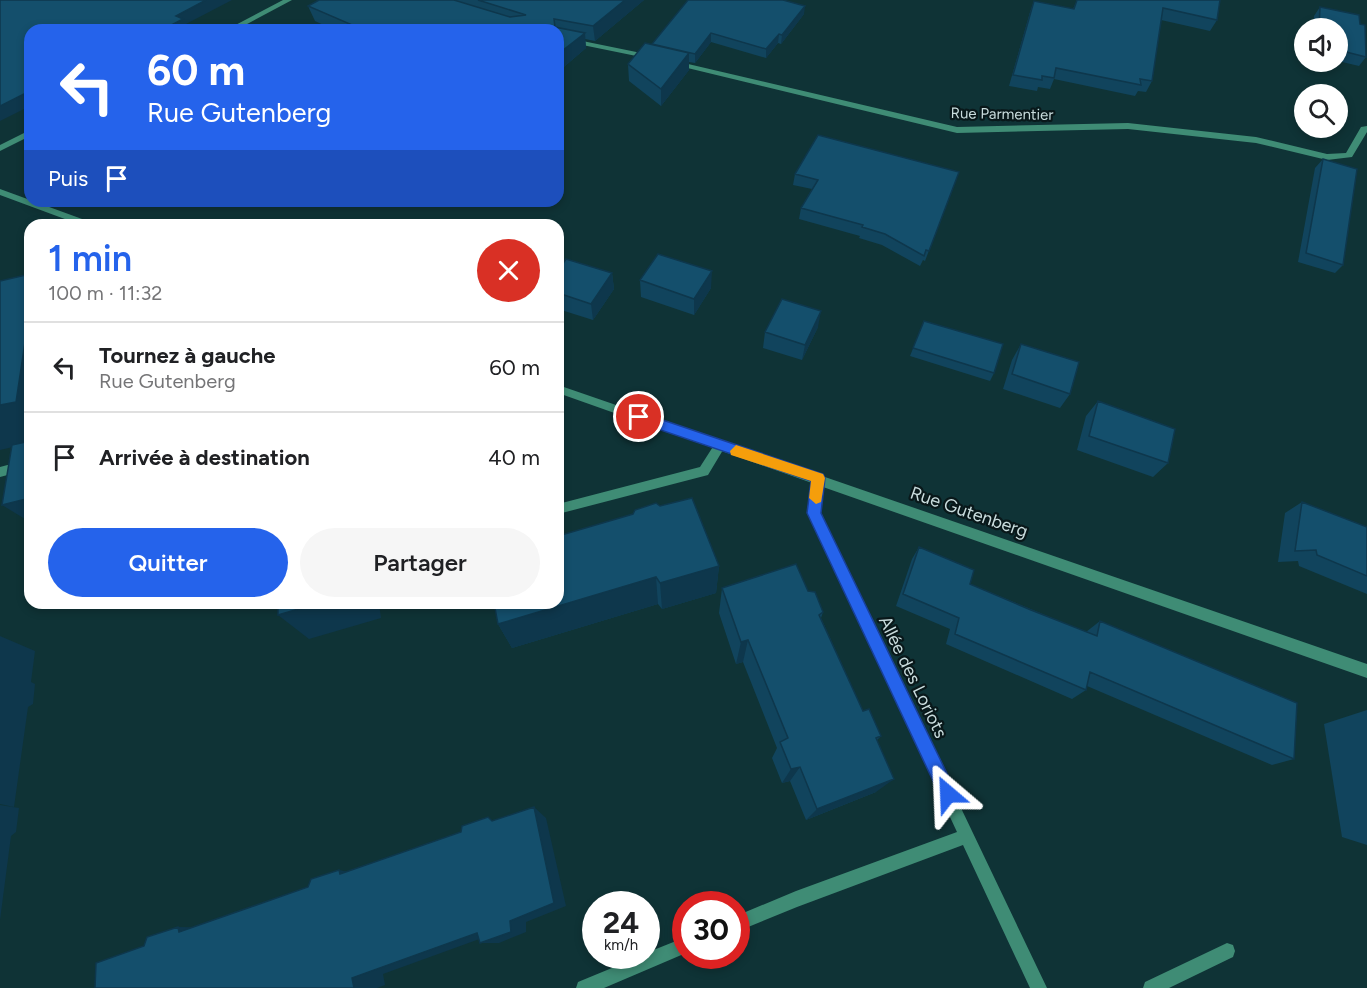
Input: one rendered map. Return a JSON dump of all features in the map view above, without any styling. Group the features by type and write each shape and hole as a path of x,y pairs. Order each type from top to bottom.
{"street":[{"path":"242,24 288,0"},
{"name":"Rue Parmentier","path":"564,40 651,57 957,130 1128,126 1256,140 1327,157 1349,155 1364,129 1367,129"},
{"path":"0,148 24,136"},
{"path":"3,196 24,203"},
{"path":"36,207 72,219"},
{"name":"Rue Gutenberg","path":"564,391 819,478 1367,671"},
{"path":"564,507 704,471 720,446"},
{"path":"0,472 24,466"},
{"name":"Allée des Loriots","path":"819,478 814,513 1039,988"},
{"path":"750,919 968,836"},
{"path":"584,988 672,951"},
{"path":"1151,988 1227,951"}],"building":[{"path":"0,0 206,0 176,16 183,19 173,24 24,24 24,94 0,106"},
{"path":"319,0 454,0 510,17 526,15 478,0 625,0 593,26 554,19 555,24 350,24 308,6"},
{"path":"688,0 783,0 805,6 782,35 779,34 766,49 711,33 695,54 652,44"},
{"path":"1077,0 1220,0 1217,20 1163,8 1152,81 1140,79 1141,85 1056,68 1054,78 1042,76 1042,80 1013,75 1034,1 1074,9"},
{"path":"1320,7 1359,15 1360,24 1365,25 1366,57 1348,52 1348,18 1319,18"},
{"path":"564,29 585,33 564,49"},
{"path":"645,43 689,53 661,89 628,64"},
{"path":"818,135 959,172 929,251 926,250 924,256 885,234 862,227 863,225 801,208 818,180 795,174"},
{"path":"1323,159 1357,169 1343,265 1306,253"},
{"path":"658,254 712,271 694,299 640,280"},
{"path":"566,259 612,273 591,304 564,295 564,262"},
{"path":"24,275 24,349 16,402 0,405 0,281"},
{"path":"782,299 821,311 805,345 765,332"},
{"path":"924,321 1003,344 994,373 913,348"},
{"path":"1021,344 1079,362 1070,394 1012,374"},
{"path":"1098,401 1175,429 1168,463 1089,436"},
{"path":"24,442 24,500 2,505 12,445"},
{"path":"692,498 719,566 660,583 656,577 564,604 564,534 633,514 635,510 656,503 660,506"},
{"path":"1302,502 1367,527 1367,576 1317,555 1316,550 1295,551"},
{"path":"919,547 974,570 970,584 1031,610 1097,636 1100,621 1297,703 1294,759 1090,672 1086,690 955,634 959,618 903,594"},
{"path":"796,564 808,591 815,592 823,612 819,615 863,711 869,709 881,736 876,738 894,779 817,809 800,767 791,769 780,742 788,738 748,640 741,642 722,588"},
{"path":"278,609 298,609 278,615"},
{"path":"495,609 548,609 498,624"},
{"path":"534,807 554,903 510,921 511,932 480,943 477,933 352,978 354,988 95,988 96,963 144,946 147,937 178,927 179,932 308,887 311,879 339,870 340,874 461,832 462,826 488,817 492,821"}],"slow traffic":[{"path":"736,451 819,478 816,498"}],"route":[{"path":"639,417 819,478 814,513 948,794"}]}
